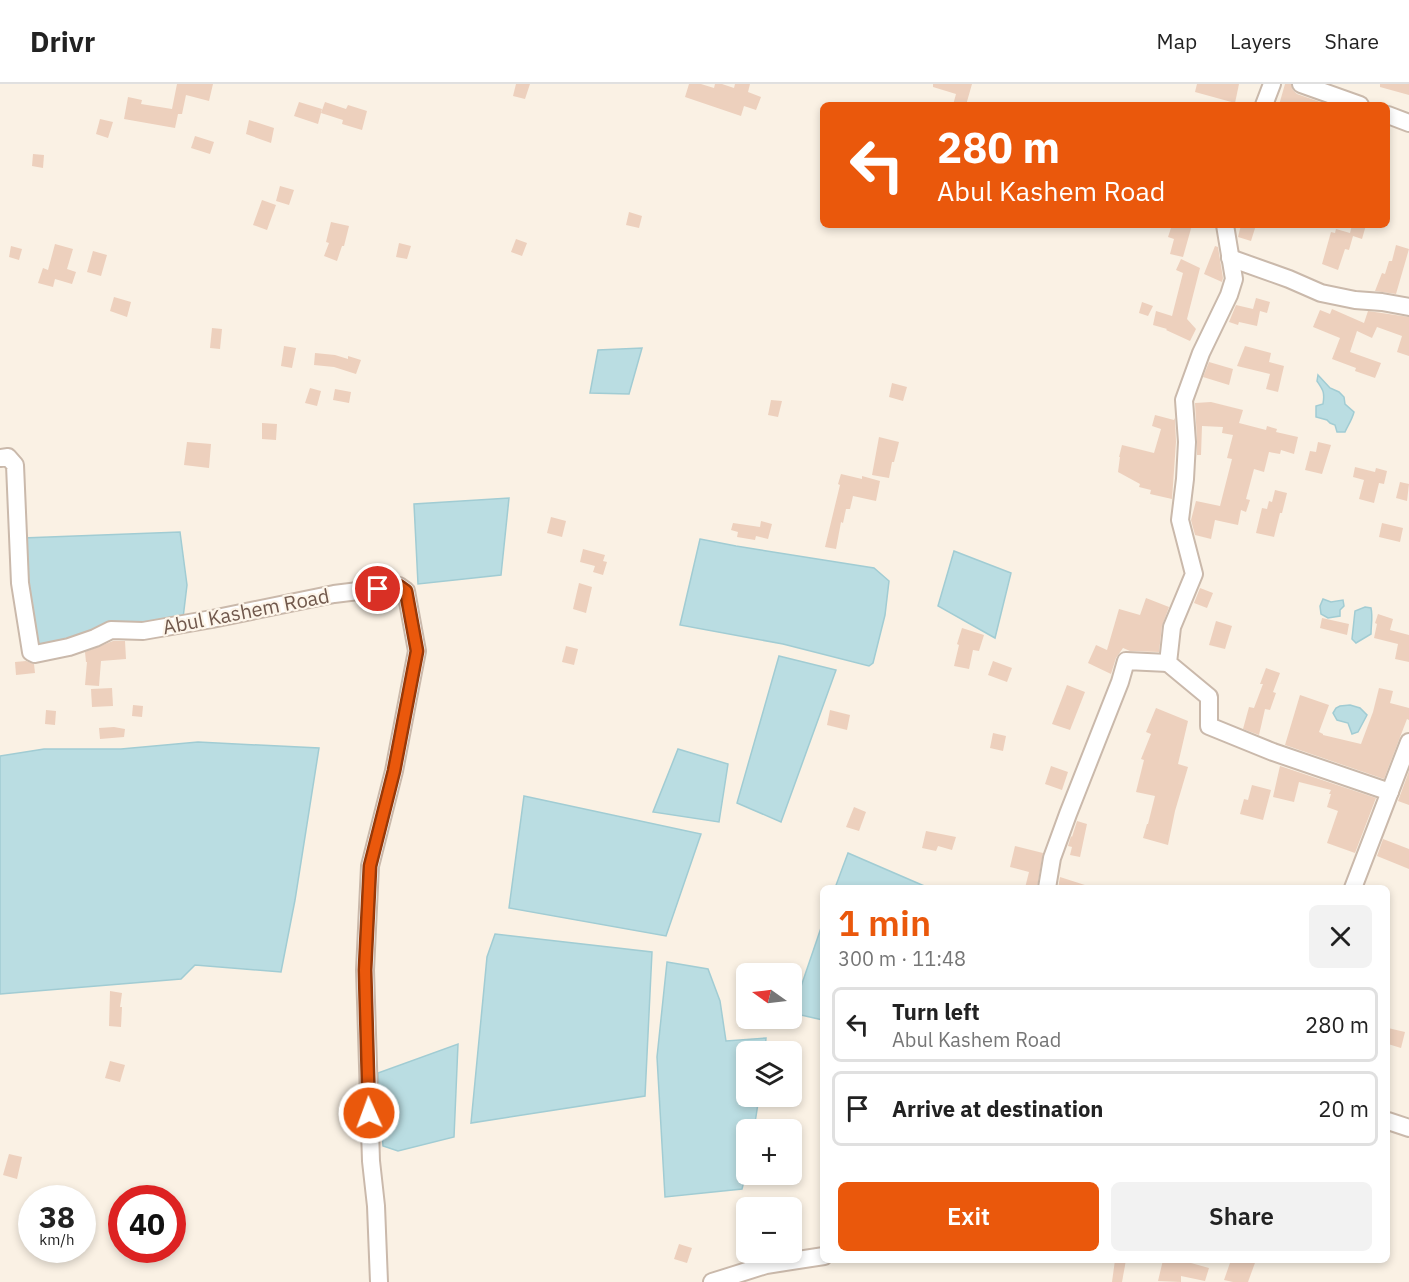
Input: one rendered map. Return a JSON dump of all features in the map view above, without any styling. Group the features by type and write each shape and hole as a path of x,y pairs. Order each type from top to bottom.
{"street":[{"path":"1265,102 1272,84"},
{"path":"1301,84 1352,102"},
{"path":"1390,116 1409,123"},
{"path":"1168,663 1172,627 1194,574 1180,520 1185,479 1184,400 1201,354 1229,295 1234,279 1225,228"},
{"path":"1230,258 1321,292 1355,300 1409,307"},
{"name":"Abul Kashem Road","path":"0,458 8,457 15,465 20,583 31,652 35,654 69,647 111,630 143,631 345,593 399,586 406,591 417,651 394,771 370,866 365,970 371,1161 376,1206 379,1282"},
{"path":"1048,885 1052,858 1126,661 1168,663 1209,697 1209,726 1273,752 1390,792"},
{"path":"1354,885 1409,742"},
{"path":"1390,1122 1409,1128"},
{"path":"712,1282 766,1265 820,1257"}],"water":[{"path":"642,348 629,394 590,393 598,350"},
{"path":"1318,375 1330,388 1344,397 1345,404 1354,412 1345,432 1337,432 1335,425 1316,417 1316,406 1323,404 1324,397 1317,381"},
{"path":"509,498 501,575 418,584 414,504"},
{"path":"180,532 187,585 183,618 36,647 23,538"},
{"path":"700,539 874,568 889,581 885,615 873,663 869,666 783,644 680,625"},
{"path":"954,551 1011,573 995,638 938,606"},
{"path":"1323,599 1331,602 1343,600 1344,606 1340,610 1340,616 1328,618 1321,614 1320,606"},
{"path":"1365,607 1371,608 1371,634 1356,643 1352,639 1355,611"},
{"path":"779,656 836,670 781,822 737,803"},
{"path":"1350,705 1360,708 1367,715 1358,732 1352,734 1348,723 1337,720 1333,713 1340,706"},
{"path":"198,742 319,748 281,972 195,965 181,979 0,994 0,756 44,749 121,749"},
{"path":"678,749 728,764 719,822 653,812"},
{"path":"524,796 701,834 666,936 509,908"},
{"path":"848,853 922,885 836,885"},
{"path":"820,931 820,1019 802,1015 802,984"},
{"path":"495,934 652,952 645,1096 471,1123 487,957"},
{"path":"667,962 708,969 720,1001 726,1041 766,1038 766,1041 736,1041 736,1107 757,1107 756,1119 736,1119 736,1185 743,1185 742,1189 665,1197 657,1057"},
{"path":"458,1044 454,1137 398,1151 383,1146 378,1073"}],"building":[{"path":"177,84 213,84 209,101 186,95 182,114 178,114 175,128 124,119 128,97 142,100 141,104 172,109"},
{"path":"516,84 530,84 525,99 513,96"},
{"path":"689,84 701,84 714,88 715,84 722,84 734,88 735,84 750,84 748,92 761,97 756,110 744,106 741,116 685,97"},
{"path":"933,84 972,84 967,102 954,102 956,94 933,87"},
{"path":"1197,84 1239,84 1235,102 1195,92"},
{"path":"1285,84 1291,84 1297,94 1320,102 1280,102"},
{"path":"1380,84 1409,84 1409,95 1380,87"},
{"path":"299,102 322,109 318,124 294,116"},
{"path":"325,102 346,109 348,105 367,111 362,130 342,124 343,120 321,113"},
{"path":"100,119 113,122 108,138 96,134"},
{"path":"249,120 274,128 271,143 246,134"},
{"path":"195,136 214,142 210,154 191,148"},
{"path":"33,154 44,155 43,168 32,166"},
{"path":"280,186 294,190 289,205 276,201"},
{"path":"262,200 276,205 267,230 253,225"},
{"path":"629,212 642,216 639,228 626,225"},
{"path":"331,222 349,226 337,261 324,256 329,243 326,242"},
{"path":"1171,228 1191,228 1183,257 1170,254 1174,239 1168,237"},
{"path":"1240,228 1255,228 1251,241 1238,237"},
{"path":"1351,228 1365,228 1362,239 1353,236 1349,250 1345,249 1338,270 1322,264 1331,232 1335,233 1336,229 1350,233"},
{"path":"516,239 527,243 522,256 511,252"},
{"path":"399,243 411,246 407,259 396,257"},
{"path":"55,244 73,249 67,269 76,272 72,284 55,279 53,287 38,283 43,268 48,270"},
{"path":"1396,245 1409,249 1396,294 1375,291 1382,273 1385,274 1389,261 1392,261"},
{"path":"11,246 22,249 19,260 9,257"},
{"path":"1215,246 1218,247 1222,282 1204,274"},
{"path":"93,251 107,255 101,276 87,272"},
{"path":"1181,259 1200,268 1187,319 1196,329 1190,341 1167,329 1153,325 1156,311 1172,316 1183,273 1176,270"},
{"path":"114,297 131,302 127,317 110,311"},
{"path":"1256,298 1270,302 1267,313 1260,311 1257,326 1229,322 1236,305 1253,309"},
{"path":"1142,302 1153,306 1148,316 1139,313"},
{"path":"1332,309 1364,323 1368,311 1409,317 1409,356 1397,352 1402,336 1377,327 1372,338 1357,331 1350,352 1381,363 1375,378 1332,359 1340,338 1313,327 1320,310 1330,314"},
{"path":"212,328 222,329 220,349 210,348"},
{"path":"284,346 296,348 292,368 281,366"},
{"path":"1245,346 1271,353 1269,362 1284,366 1278,392 1266,389 1270,374 1237,366"},
{"path":"315,353 348,359 348,356 361,360 356,374 334,367 314,365"},
{"path":"1209,362 1233,369 1229,385 1203,377"},
{"path":"892,383 907,387 903,401 889,397"},
{"path":"310,388 321,391 317,406 305,403"},
{"path":"335,389 351,392 349,403 333,400"},
{"path":"771,400 782,401 778,417 768,415"},
{"path":"1211,402 1243,410 1239,423 1266,430 1267,426 1277,429 1276,432 1298,437 1294,454 1281,450 1280,454 1269,452 1264,472 1254,469 1246,499 1250,500 1246,512 1241,510 1238,525 1215,520 1211,539 1195,535 1191,520 1196,501 1220,506 1232,459 1227,458 1233,435 1222,433 1223,427 1202,426 1201,455 1197,455 1195,403"},
{"path":"1155,415 1174,420 1175,418 1176,442 1172,499 1150,494 1151,490 1139,487 1140,484 1118,472 1122,445 1154,453 1161,429 1152,426"},
{"path":"262,423 277,424 276,440 262,439"},
{"path":"879,437 899,442 889,478 872,475"},
{"path":"187,442 211,444 209,468 184,465"},
{"path":"1318,442 1331,445 1322,474 1305,470 1310,451 1316,452"},
{"path":"1355,467 1375,472 1376,468 1387,471 1384,484 1379,483 1374,503 1359,499 1364,480 1353,477"},
{"path":"841,474 880,481 876,501 853,496 850,509 846,509 843,523 841,522 836,549 825,547"},
{"path":"1400,482 1409,484 1407,501 1396,498"},
{"path":"1275,490 1287,493 1274,537 1256,533 1262,508 1267,509 1269,501 1272,502"},
{"path":"551,517 566,521 562,537 547,533"},
{"path":"761,521 772,524 768,539 756,536 755,540 737,537 738,532 731,530 733,523 760,527"},
{"path":"1382,523 1403,528 1400,542 1379,537"},
{"path":"583,549 605,555 603,561 607,562 603,575 593,572 595,566 580,562"},
{"path":"579,583 592,587 586,613 573,609"},
{"path":"1200,588 1213,593 1207,608 1194,603"},
{"path":"1146,598 1169,607 1162,626 1159,652 1130,651 1123,648 1116,658 1111,674 1088,663 1096,645 1107,650 1119,609 1140,615"},
{"path":"1378,614 1393,619 1390,630 1409,635 1409,662 1395,659 1398,644 1374,638"},
{"path":"1322,618 1349,624 1347,635 1320,628"},
{"path":"1216,621 1232,626 1225,649 1209,645"},
{"path":"962,628 984,635 979,651 973,650 969,669 954,666"},
{"path":"113,641 125,641 126,659 101,661 99,686 85,685 87,662 85,652"},
{"path":"566,646 578,649 574,665 562,662"},
{"path":"26,661 34,664 35,673 16,675 15,662"},
{"path":"993,661 1012,668 1007,682 988,675"},
{"path":"1266,668 1280,673 1273,692 1276,693 1270,710 1265,709 1259,735 1243,729 1249,707 1254,708"},
{"path":"1067,685 1085,692 1070,730 1052,724"},
{"path":"112,688 113,706 92,707 91,689"},
{"path":"1379,688 1393,691 1390,703 1409,708 1409,720 1407,719 1384,779 1285,745 1300,695 1329,705 1319,732 1361,744"},
{"path":"133,705 143,706 142,717 132,716"},
{"path":"1156,708 1188,721 1178,764 1188,767 1168,845 1143,838 1155,796 1136,792 1144,760 1141,759 1151,734 1146,732"},
{"path":"46,710 56,711 55,725 45,724"},
{"path":"830,710 850,715 847,730 827,725"},
{"path":"99,728 125,729 124,737 100,739"},
{"path":"993,733 1006,736 1003,751 990,748"},
{"path":"1051,766 1068,772 1062,790 1045,784"},
{"path":"1280,766 1376,798 1355,853 1327,843 1338,811 1327,807 1331,790 1299,782 1294,802 1273,797"},
{"path":"1409,771 1409,805 1398,801"},
{"path":"1252,785 1271,790 1263,820 1240,814 1244,799 1248,800"},
{"path":"854,807 866,812 859,831 846,827"},
{"path":"1077,821 1087,824 1080,857 1070,855 1072,847 1068,846"},
{"path":"926,831 956,837 952,850 938,846 936,851 922,848"},
{"path":"1383,839 1409,849 1409,869 1377,856"},
{"path":"1015,846 1043,853 1038,885 1026,885 1029,872 1010,867"},
{"path":"1060,877 1085,885 1059,885"},
{"path":"110,991 122,993 121,1027 109,1026"},
{"path":"1390,1028 1405,1032 1401,1048 1390,1045"},
{"path":"110,1061 125,1065 120,1082 105,1078"},
{"path":"9,1154 22,1157 17,1179 3,1175"},
{"path":"679,1244 692,1248 687,1263 674,1259"},
{"path":"1115,1263 1125,1263 1122,1282 1112,1282"},
{"path":"1162,1263 1191,1263 1209,1268 1205,1281 1181,1276 1181,1282 1158,1281"},
{"path":"1230,1263 1255,1263 1248,1282 1224,1280"}],"route":[{"path":"369,1113 365,970 370,866 394,771 417,651 406,591 399,586 378,589"}]}
